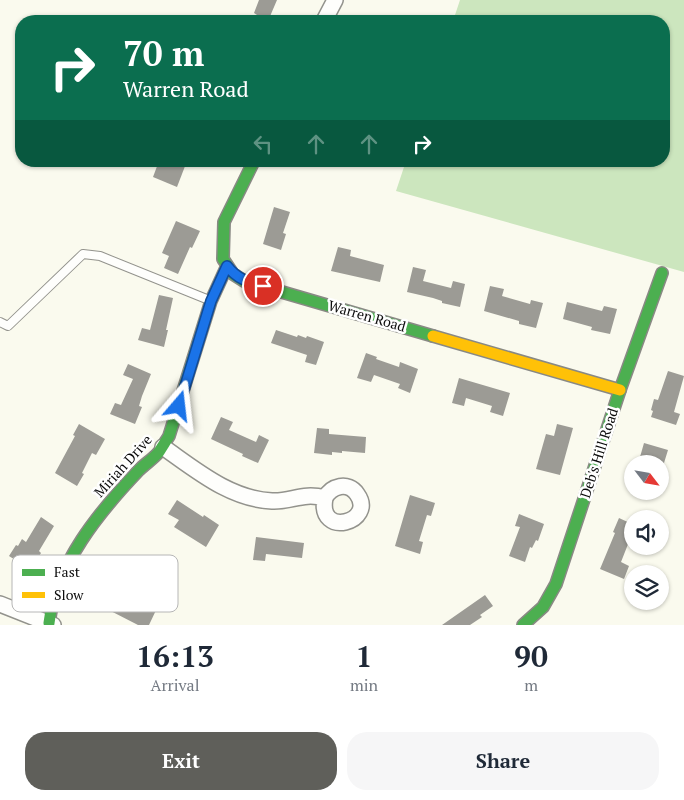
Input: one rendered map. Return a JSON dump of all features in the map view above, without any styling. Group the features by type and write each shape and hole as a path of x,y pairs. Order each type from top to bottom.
{"street":[{"path":"327,15 335,0"},
{"path":"227,266 222,251 224,222 251,167"},
{"name":"Miriah Drive","path":"74,555 99,516 140,469 163,447 174,423 211,301 227,266"},
{"name":"Warren Road","path":"227,266 233,274 244,281 620,390"},
{"name":"Deb's Hill Road","path":"523,625 543,607 556,584 620,390 662,273"},
{"path":"163,447 212,481 238,494 261,500 276,501 313,495 325,498"},
{"path":"0,604 12,609"},
{"path":"20,612 51,624"}],"lane":[{"path":"0,322 8,326 83,254 100,256 211,301"}],"green space":[{"path":"460,0 684,0 684,272 396,191 404,167 670,167 670,15 455,15"}],"building":[{"path":"259,0 277,0 271,15 257,15 254,13"},
{"path":"157,167 185,167 177,187 153,177"},
{"path":"274,207 290,212 283,233 286,234 281,250 263,244"},
{"path":"176,221 200,231 192,248 190,247 178,274 164,268 169,256 162,253"},
{"path":"338,247 351,250 350,256 384,265 380,282 331,271"},
{"path":"413,267 426,270 423,281 451,288 453,281 465,284 460,307 407,292"},
{"path":"490,286 504,289 502,296 530,304 531,300 543,303 536,328 484,311"},
{"path":"159,295 173,298 164,347 138,340 142,328 150,330"},
{"path":"567,302 602,311 604,306 617,309 610,334 591,330 592,327 563,319"},
{"path":"276,330 297,337 298,335 306,338 307,336 324,342 316,365 305,362 307,355 271,343"},
{"path":"366,353 377,357 376,359 399,367 400,362 418,369 410,393 398,388 400,384 374,375 371,382 357,378"},
{"path":"128,364 151,374 142,396 139,406 142,407 135,424 110,414 115,403 121,405 133,379 123,375"},
{"path":"668,371 684,376 674,412 680,414 676,425 651,417 654,399 658,400"},
{"path":"459,378 510,393 503,416 490,412 492,406 466,398 464,406 452,403"},
{"path":"221,417 233,422 229,430 256,442 259,435 269,440 258,463 211,439"},
{"path":"79,424 105,439 96,455 92,453 77,486 55,473 75,436 73,435"},
{"path":"557,424 573,428 560,475 536,469 546,434 554,436"},
{"path":"317,428 329,429 329,434 366,437 365,453 342,451 342,453 332,452 332,455 314,453"},
{"path":"644,443 668,450 666,455 641,455"},
{"path":"410,495 435,503 431,516 427,515 419,541 423,542 420,554 395,546"},
{"path":"177,500 219,525 206,547 174,527 179,520 168,514"},
{"path":"519,514 544,524 538,541 536,540 532,548 530,547 525,562 509,556 520,527 515,526"},
{"path":"41,517 54,526 39,551 41,553 40,555 12,555 12,558 9,556 22,539 26,542"},
{"path":"619,518 624,520 624,554 621,562 627,565 624,565 624,579 600,569 615,533 613,532"},
{"path":"256,537 304,543 302,558 266,554 265,561 253,560"},
{"path":"485,595 493,606 480,615 482,617 470,625 442,625"},
{"path":"113,612 155,612 149,625 138,625"}],"traffic: fast":[{"path":"251,167 224,222 223,259 233,274 244,281 433,336"},
{"path":"73,555 109,503 139,470 159,452 169,436 211,301 227,266"},
{"path":"523,625 543,607 556,584 620,390 662,273"},
{"path":"49,623 51,612"}],"traffic: slow":[{"path":"433,336 620,390"}],"route":[{"path":"179,406 211,301 227,266 233,274 244,281 263,286"}]}
